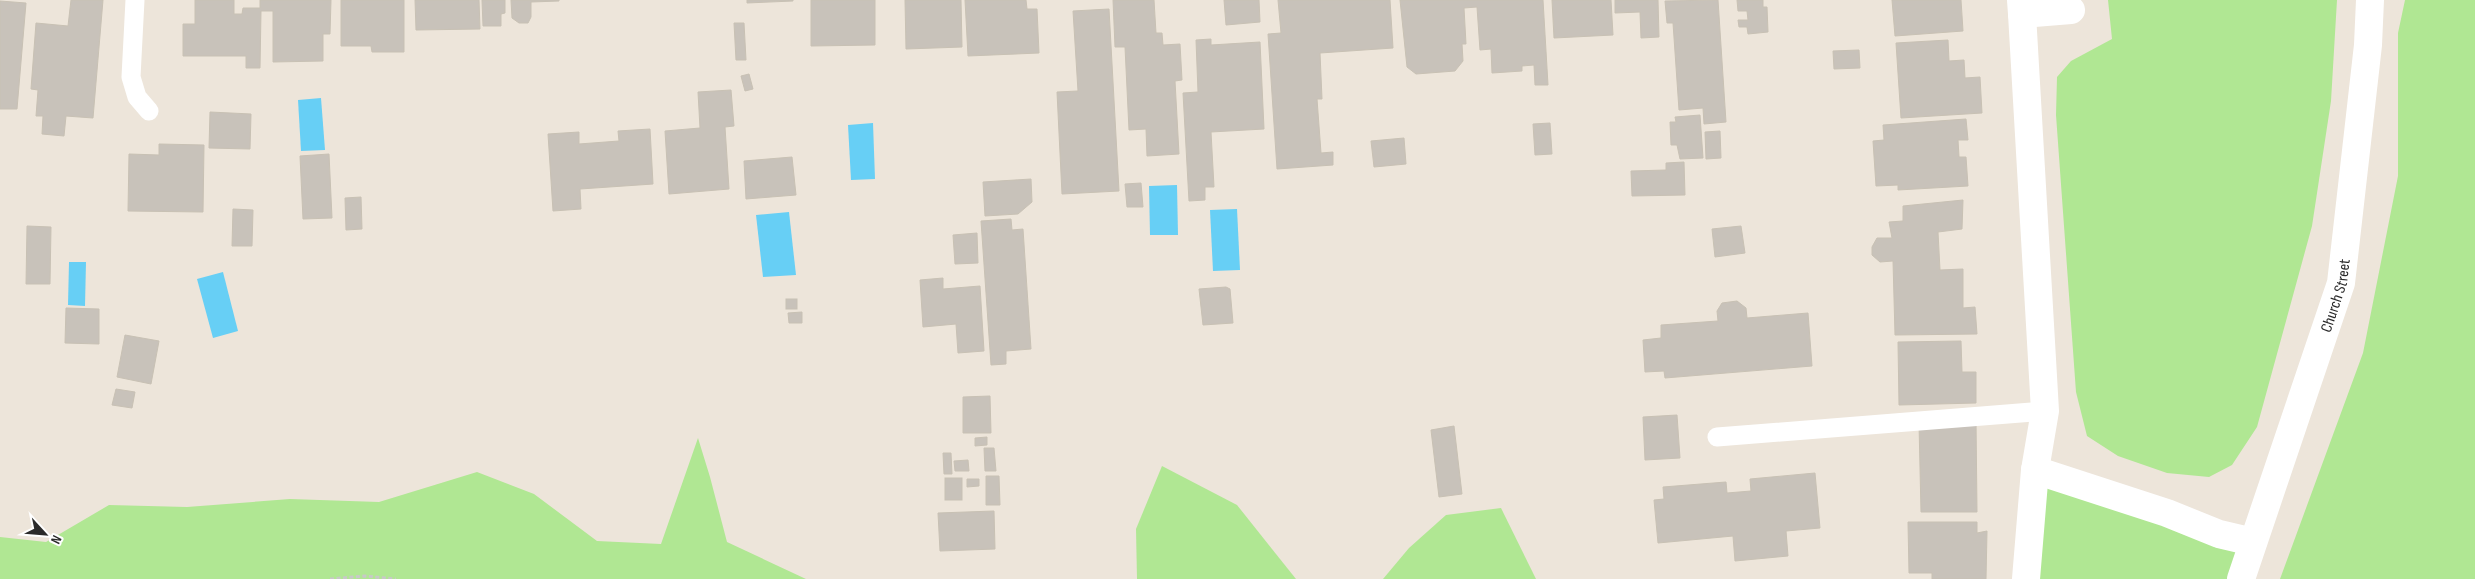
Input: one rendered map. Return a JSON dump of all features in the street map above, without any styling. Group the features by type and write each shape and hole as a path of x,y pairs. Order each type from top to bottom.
{"street":[{"name":"Church Street","path":"2241,579 2341,284 2368,45 2370,0"},
{"path":"2026,579 2035,470 2045,411 2022,7 2071,10"},
{"path":"2035,470 2167,513 2219,534 2253,542"}],"lane":[{"path":"135,0 131,77 137,97 149,111"},
{"path":"1717,437 2045,411"}],"path":[{"path":"330,579 365,576 396,579"}],"green space":[{"path":"2108,0 2337,0 2331,101 2312,226 2257,427 2232,465 2209,477 2167,473 2118,456 2087,436 2076,392 2056,115 2057,77 2071,61 2112,39"},
{"path":"2405,0 2475,0 2475,579 2280,579 2363,353 2398,176 2398,33"},
{"path":"698,438 727,542 806,579 0,579 0,537 46,542 109,505 187,507 290,499 379,502 477,472 534,494 597,541 661,544"},
{"path":"1162,466 1237,505 1296,579 1137,579 1136,529"},
{"path":"2035,470 2253,542 2241,579 2026,579"},
{"path":"1501,508 1536,579 1383,579 1409,548 1446,515"}],"water":[{"path":"321,98 325,150 301,151 298,100"},
{"path":"873,123 875,179 851,180 848,125"},
{"path":"1177,185 1178,235 1150,235 1149,186"},
{"path":"1237,209 1240,270 1213,271 1210,210"},
{"path":"789,212 796,275 763,277 756,215"},
{"path":"69,262 86,262 85,306 68,305"},
{"path":"223,272 238,331 213,338 197,279"}],"building":[{"path":"71,0 103,0 93,118 66,116 64,136 42,134 43,116 36,116 38,90 31,89 36,23 68,26"},
{"path":"195,0 234,0 234,14 242,14 243,8 260,8 260,0 331,0 330,34 323,34 323,61 273,62 273,11 261,11 260,68 246,68 246,56 183,56 183,24 195,24"},
{"path":"341,0 404,0 404,52 372,52 371,46 341,46"},
{"path":"415,0 479,0 480,29 416,30"},
{"path":"482,0 505,0 505,13 501,14 501,26 483,26"},
{"path":"511,0 559,1 531,2 531,17 528,23 519,23 512,18"},
{"path":"747,0 793,0 793,1 747,3"},
{"path":"811,0 875,0 875,45 811,46"},
{"path":"905,0 961,0 962,47 906,49"},
{"path":"965,0 1026,0 1027,9 1037,9 1039,53 968,56"},
{"path":"1113,0 1154,0 1156,33 1162,33 1163,45 1180,44 1182,80 1175,81 1179,154 1147,156 1146,129 1129,130 1125,47 1115,47"},
{"path":"1224,0 1259,0 1260,22 1226,25"},
{"path":"1278,0 1390,0 1393,48 1320,53 1322,99 1317,99 1321,153 1333,152 1333,165 1277,169 1268,34 1281,33"},
{"path":"1400,0 1543,0 1548,85 1535,85 1534,65 1522,66 1522,71 1492,73 1491,49 1480,50 1477,7 1464,8 1466,44 1462,44 1463,61 1455,71 1416,74 1407,67"},
{"path":"1552,0 1611,0 1613,35 1554,38"},
{"path":"1615,0 1658,0 1659,37 1641,38 1640,12 1615,13"},
{"path":"1718,0 1726,122 1704,124 1703,108 1679,110 1673,23 1667,23 1665,1"},
{"path":"1737,0 1763,0 1763,7 1767,7 1768,32 1748,34 1747,27 1739,27 1738,20 1748,20 1747,11 1738,11"},
{"path":"1892,0 1961,0 1963,31 1895,36"},
{"path":"0,1 26,3 17,109 0,109"},
{"path":"1109,9 1119,191 1062,194 1057,92 1078,91 1073,11"},
{"path":"734,23 744,23 746,60 736,60"},
{"path":"1211,39 1211,45 1260,42 1264,129 1211,132 1214,187 1205,187 1205,200 1189,201 1183,93 1198,92 1196,40"},
{"path":"1948,40 1949,61 1964,60 1965,78 1980,77 1982,113 1901,118 1896,43"},
{"path":"1859,50 1860,68 1834,69 1833,51"},
{"path":"749,74 753,89 745,91 741,76"},
{"path":"731,90 734,126 725,127 729,189 669,194 665,131 700,128 698,92"},
{"path":"210,112 251,114 250,149 209,148"},
{"path":"1700,115 1703,158 1680,159 1677,145 1671,145 1670,122 1676,122 1675,117"},
{"path":"1966,119 1968,140 1958,140 1959,157 1966,157 1968,186 1898,190 1898,185 1876,186 1873,141 1884,140 1883,125"},
{"path":"1550,123 1552,154 1535,155 1533,124"},
{"path":"650,129 653,184 580,189 581,209 553,211 548,134 579,132 579,144 619,141 618,131"},
{"path":"1720,131 1721,158 1706,159 1705,132"},
{"path":"1404,138 1406,164 1374,167 1371,141"},
{"path":"159,144 204,145 203,212 128,211 129,154 159,155"},
{"path":"329,154 332,218 303,219 300,156"},
{"path":"792,157 796,195 746,199 744,161"},
{"path":"1684,162 1685,195 1632,196 1631,171 1666,170 1666,163"},
{"path":"1031,179 1032,202 1018,214 985,216 983,182"},
{"path":"1141,183 1143,207 1127,207 1125,184"},
{"path":"361,197 362,229 346,230 345,198"},
{"path":"1963,200 1962,229 1938,232 1940,270 1963,269 1963,308 1975,307 1977,334 1895,335 1893,261 1880,262 1872,255 1872,247 1877,238 1892,238 1889,222 1903,221 1903,206"},
{"path":"233,209 253,210 252,246 232,246"},
{"path":"1011,219 1012,230 1023,229 1031,349 1006,351 1006,364 991,365 981,221"},
{"path":"27,226 51,227 50,284 26,284"},
{"path":"1741,226 1745,253 1715,257 1712,229"},
{"path":"977,233 978,263 955,264 953,235"},
{"path":"943,278 943,289 980,286 984,351 958,353 956,324 923,327 920,280"},
{"path":"1226,287 1230,289 1233,323 1203,325 1199,289"},
{"path":"786,299 797,299 797,309 786,309"},
{"path":"1737,301 1746,308 1747,318 1808,313 1812,366 1665,378 1664,371 1645,372 1643,340 1661,338 1661,325 1718,321 1717,311 1722,303"},
{"path":"66,308 99,309 99,344 65,343"},
{"path":"802,312 802,323 789,323 788,313"},
{"path":"125,335 159,341 151,384 117,377"},
{"path":"1961,341 1962,372 1976,372 1976,403 1899,405 1898,342"},
{"path":"116,389 135,392 132,408 112,405"},
{"path":"990,396 991,433 963,433 963,397"},
{"path":"1677,415 1680,458 1645,460 1643,417"},
{"path":"1976,420 1977,512 1921,512 1919,423"},
{"path":"1454,426 1462,494 1439,497 1431,430"},
{"path":"987,437 987,445 975,446 975,438"},
{"path":"984,448 994,448 996,471 985,471"},
{"path":"943,453 951,453 952,474 944,474"},
{"path":"968,460 969,471 955,471 954,461"},
{"path":"1815,473 1820,528 1786,531 1788,556 1735,561 1733,536 1658,543 1654,500 1664,499 1663,487 1726,482 1727,493 1751,491 1750,479"},
{"path":"986,476 999,476 1000,505 986,505"},
{"path":"945,478 962,478 962,500 945,500"},
{"path":"967,479 979,479 979,486 967,487"},
{"path":"994,511 995,549 940,551 938,513"},
{"path":"1908,522 1977,522 1977,533 1987,531 1986,579 1932,579 1932,573 1909,573"}]}
